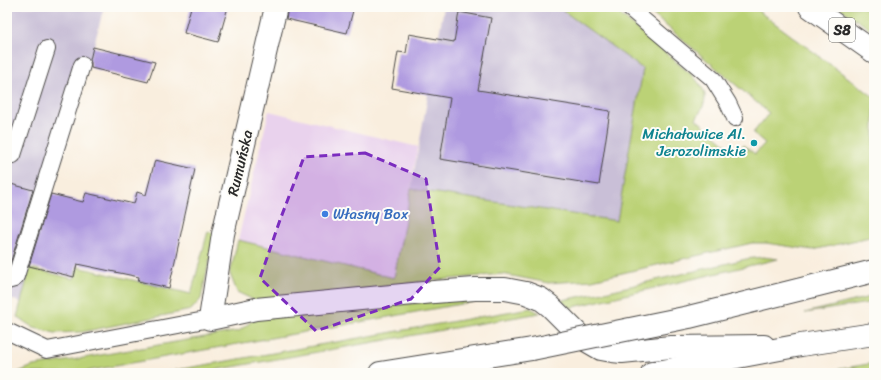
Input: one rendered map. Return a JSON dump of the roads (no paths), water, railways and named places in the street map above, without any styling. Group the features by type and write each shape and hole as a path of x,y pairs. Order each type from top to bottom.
{"main road":[{"name":"Rumuńska","path":"210,319 223,234 276,7"},
{"name":"S8","path":"810,7 874,52"},
{"path":"380,373 532,349 690,317 874,271"},
{"path":"210,319 263,308 447,291 505,289 526,293 541,299 582,338 601,349 622,352 671,347 801,345"},
{"path":"652,373 801,345 874,334"}],"lane":[{"path":"628,7 713,79 728,103 734,118"},
{"path":"7,153 13,155 47,50"},
{"path":"7,281 14,279 16,276 82,65"},
{"path":"7,331 47,350 210,319"}],"place":[{"name":"Michałowice Al. Jerozolimskie","path":"754,143"},
{"name":"Własny Box","path":"325,214"}]}
